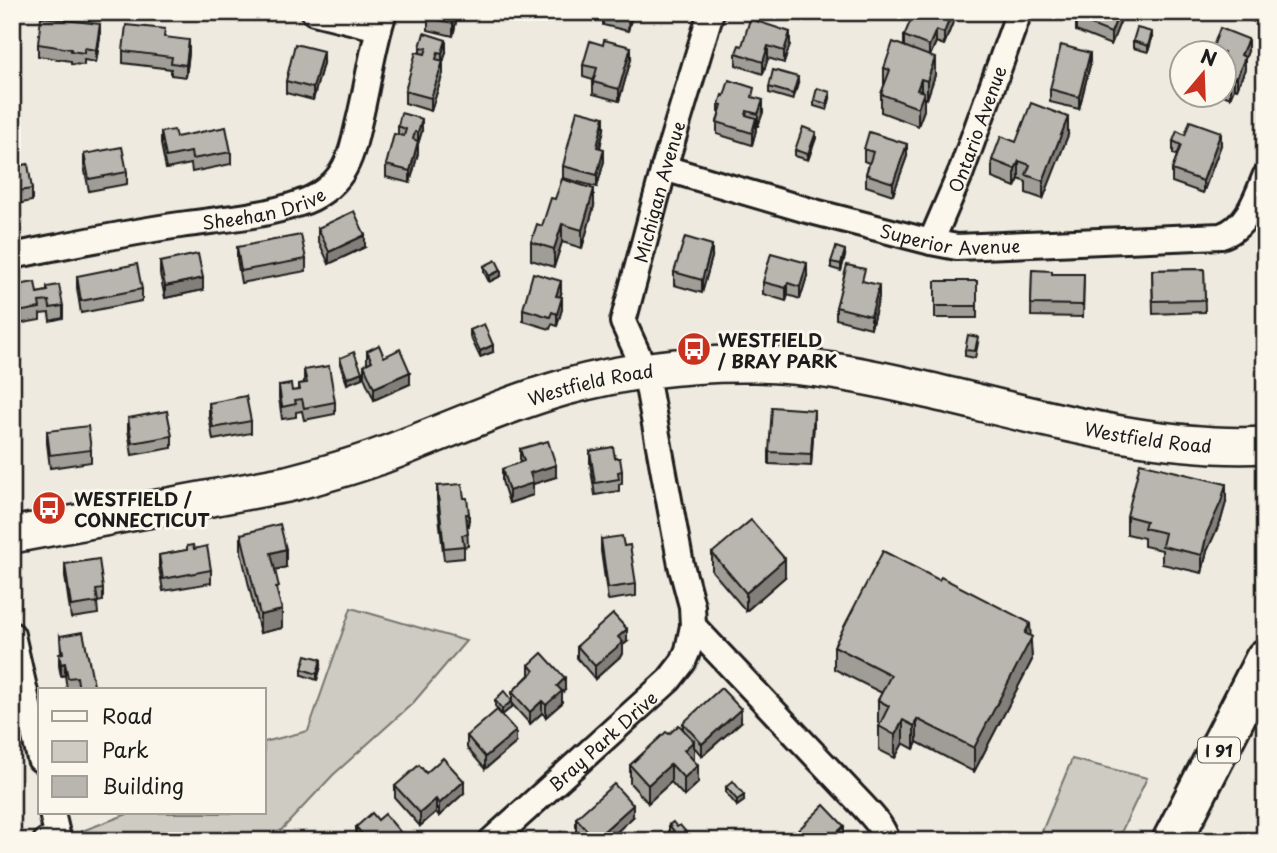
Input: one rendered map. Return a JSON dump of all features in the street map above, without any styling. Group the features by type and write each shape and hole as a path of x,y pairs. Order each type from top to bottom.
{"highway":[{"name":"I 91","path":"1172,841 1265,659"}],"main road":[{"name":"Westfield Road","path":"12,535 317,477 378,457 527,399 590,381 645,370 691,366 767,364 816,369 897,383 1136,436 1209,445 1265,445"}],"street":[{"path":"314,12 381,20"},
{"name":"Michigan Avenue","path":"645,370 623,322 664,168 711,12"},
{"name":"Ontario Avenue","path":"931,242 961,172 1018,12"},
{"name":"Sheehan Drive","path":"12,256 159,228 267,213 320,194 342,172 351,154 381,20"},
{"name":"Superior Avenue","path":"664,168 807,210 957,247 1221,236 1241,224 1265,177"},
{"name":"Bray Park Drive","path":"491,841 669,680 683,662 688,650 693,626 692,606 681,565 645,370"},
{"path":"693,626 864,807 878,823 887,841"},
{"path":"12,635 38,750"},
{"path":"52,814 52,839"}],"green space":[{"path":"351,608 466,641 413,703 333,775 271,841 83,841 82,831 127,814 266,814 266,742 308,731"},
{"path":"1072,759 1147,778 1117,841 1038,841"}],"building":[{"path":"429,12 455,12 453,23 428,18"},
{"path":"921,12 952,12 944,33 936,30 929,46 904,36 912,17 918,20"},
{"path":"1078,12 1119,12 1111,33 1076,19"},
{"path":"41,17 100,24 96,50 84,48 84,53 38,44"},
{"path":"750,19 790,32 784,51 768,46 763,62 736,53 739,45 742,46"},
{"path":"126,25 165,29 164,37 189,40 186,65 171,63 172,57 123,51"},
{"path":"1137,28 1152,32 1148,46 1133,41"},
{"path":"1220,28 1248,39 1241,55 1245,57 1238,74 1238,38 1216,38"},
{"path":"424,33 446,40 442,53 438,52 436,59 443,61 431,98 405,91 416,52 425,54 427,48 420,47"},
{"path":"604,40 631,47 619,89 593,82 597,68 583,65 590,41 603,45"},
{"path":"893,42 935,58 927,81 921,79 917,90 924,92 918,108 881,94 890,70 884,68"},
{"path":"295,44 323,51 313,88 286,81"},
{"path":"1061,45 1090,53 1079,97 1050,89"},
{"path":"773,70 798,77 793,94 769,87"},
{"path":"729,80 754,88 752,97 763,100 758,114 747,111 746,115 756,118 752,133 717,122 722,105 719,104"},
{"path":"817,88 830,92 827,104 814,100"},
{"path":"1031,103 1068,117 1043,181 1026,175 1030,165 1019,161 1015,169 992,160 1001,136 1016,142"},
{"path":"577,110 604,117 597,147 604,149 597,175 563,166"},
{"path":"401,113 422,119 413,139 418,141 410,171 386,165 394,134 404,136 406,129 398,126"},
{"path":"1190,121 1221,132 1203,181 1172,170 1181,145 1173,141 1177,131 1185,135"},
{"path":"226,127 231,152 192,159 191,152 166,157 161,132 174,130 176,137"},
{"path":"803,127 816,132 808,154 795,150"},
{"path":"869,132 907,144 893,183 866,174 873,152 864,149"},
{"path":"122,147 127,172 89,179 84,154"},
{"path":"28,164 32,189 12,192 12,167"},
{"path":"562,179 594,189 582,230 562,224 554,249 531,242 537,224 542,226 551,198 555,199"},
{"path":"354,211 365,235 329,252 318,228"},
{"path":"301,235 306,259 241,271 237,247"},
{"path":"685,237 712,245 702,280 674,272"},
{"path":"836,247 845,250 841,264 831,262"},
{"path":"771,253 807,263 800,287 788,283 786,288 763,282"},
{"path":"198,254 203,278 165,286 160,262"},
{"path":"496,260 501,270 489,276 484,266"},
{"path":"137,264 142,289 81,301 77,276"},
{"path":"847,265 865,269 862,281 879,285 871,316 836,307"},
{"path":"1204,269 1205,300 1153,301 1152,270"},
{"path":"1032,270 1052,271 1052,274 1084,274 1083,305 1031,304"},
{"path":"533,273 561,281 556,296 562,297 557,314 552,312 550,317 523,309"},
{"path":"935,281 977,281 977,306 935,306"},
{"path":"35,282 37,293 48,291 47,287 59,285 63,306 50,308 49,301 39,302 40,308 12,313 12,290 19,288 18,285"},
{"path":"484,324 493,345 480,351 470,330"},
{"path":"968,335 978,337 975,351 965,350"},
{"path":"379,345 384,357 400,349 410,372 374,388 364,365 372,361 367,351"},
{"path":"354,352 362,372 347,378 340,358"},
{"path":"329,366 335,402 304,408 302,399 295,400 296,404 282,407 279,386 291,384 292,391 300,390 299,384 307,383 304,370"},
{"path":"246,396 251,421 213,428 209,403"},
{"path":"772,407 814,410 811,454 769,452"},
{"path":"167,411 172,436 132,443 128,418"},
{"path":"88,426 91,450 50,455 47,431"},
{"path":"548,441 556,465 530,473 533,483 509,491 502,469 524,461 520,449"},
{"path":"613,447 615,458 620,458 622,471 618,472 619,479 595,483 590,451"},
{"path":"1140,463 1226,484 1207,533 1202,555 1162,546 1165,533 1144,528 1146,521 1127,516"},
{"path":"462,484 469,514 466,514 468,534 462,535 464,546 444,548 437,486"},
{"path":"751,520 785,559 746,593 712,553"},
{"path":"280,524 286,549 271,553 282,610 260,615 241,534"},
{"path":"622,536 624,546 630,545 636,584 608,588 601,539"},
{"path":"193,545 194,549 207,546 211,570 163,579 159,555 187,550 187,546"},
{"path":"883,551 939,580 941,577 1030,623 1025,633 1032,637 974,748 917,719 914,726 903,720 895,735 879,726 889,706 878,700 891,675 834,646"},
{"path":"99,559 103,589 96,590 98,602 71,606 65,564"},
{"path":"613,614 627,629 618,637 623,642 595,666 577,646"},
{"path":"83,632 95,688 79,688 77,677 68,678 65,663 61,664 59,654 63,653 60,636"},
{"path":"542,653 565,678 557,686 562,691 546,705 542,701 530,712 512,692 534,671 529,665"},
{"path":"306,655 321,659 317,674 302,669"},
{"path":"721,688 741,709 702,744 683,723"},
{"path":"504,691 512,701 502,709 495,700"},
{"path":"497,710 516,731 485,757 467,736"},
{"path":"679,725 694,741 684,750 698,765 684,778 671,764 648,785 630,765 666,732 669,734"},
{"path":"443,758 464,781 439,804 436,799 420,813 395,786 419,765 426,773"},
{"path":"733,781 744,795 737,800 726,787"},
{"path":"614,784 633,805 595,839 576,818"},
{"path":"824,805 844,826 828,841 787,841"},
{"path":"372,813 378,820 385,814 402,834 395,841 358,841 363,835 356,827"},
{"path":"673,822 677,827 680,825 692,839 690,841 677,841 669,825"},
{"path":"561,832 569,841 551,841"}],"place":[{"name":"WESTFIELD / BRAY PARK","path":"694,349"},
{"name":"WESTFIELD / CONNECTICUT","path":"49,508"}]}
